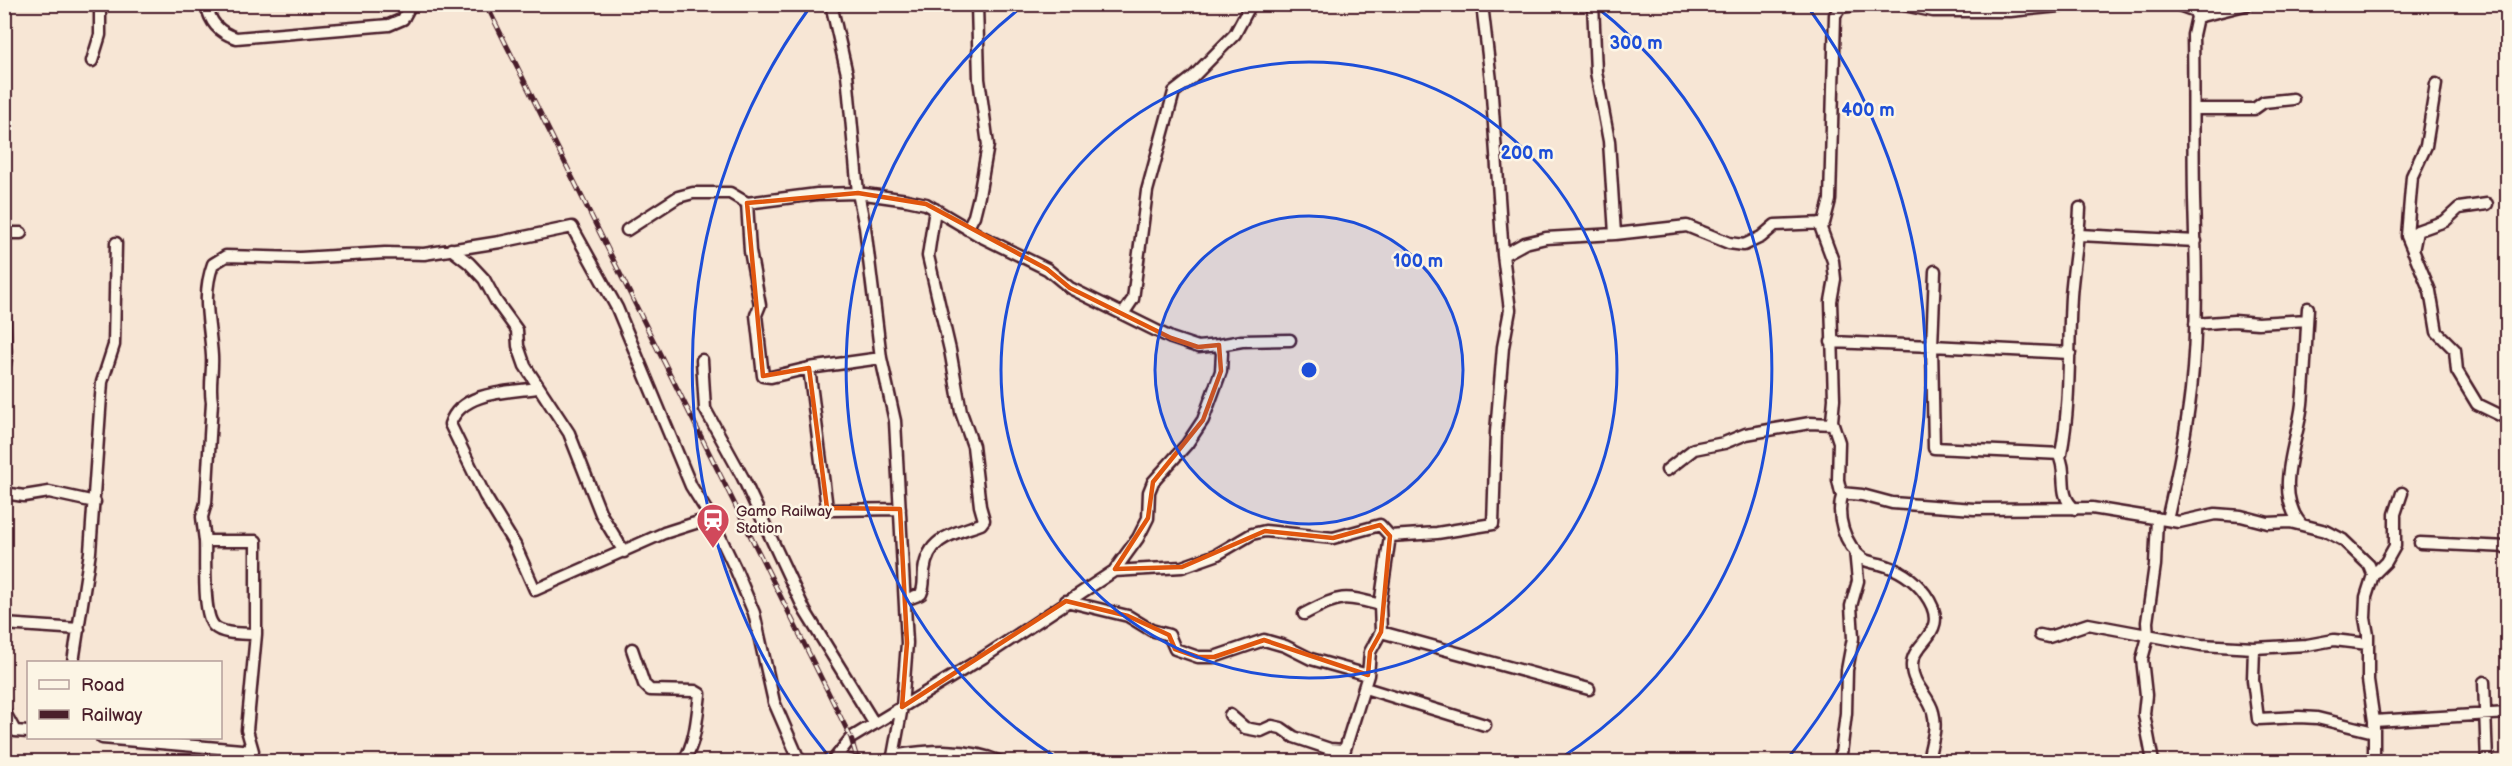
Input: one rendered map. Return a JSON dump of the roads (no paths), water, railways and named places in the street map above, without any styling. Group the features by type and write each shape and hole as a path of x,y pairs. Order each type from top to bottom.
{"street":[{"path":"92,61 100,35 100,4"},
{"path":"206,4 215,26 226,35 236,38 389,25 403,19 411,4"},
{"path":"831,4 847,74 858,193 865,227 881,358 895,421 907,662 902,685 902,707 891,759 917,752 969,752 1001,762"},
{"path":"967,229 974,216 980,195 988,145 979,79 977,4"},
{"path":"1124,314 1134,298 1147,191 1174,92 1192,78 1235,34 1251,4"},
{"path":"1390,536 1437,533 1494,524 1496,432 1503,347 1510,310 1503,255 1491,81 1482,4"},
{"path":"1593,4 1596,72 1609,141 1615,234"},
{"path":"1503,255 1525,243 1546,238 1615,234 1687,226 1729,243 1744,245 1761,237 1775,225 1824,224 1830,200 1835,15 1841,6 1865,4"},
{"path":"1899,4 1934,11 1993,8 2035,10 2079,4"},
{"path":"2176,4 2195,11 2249,4"},
{"path":"2153,762 2144,714 2142,659 2148,637 2147,622 2162,519 2178,473 2191,390 2195,324 2193,35 2195,11"},
{"path":"2436,84 2426,146 2412,176 2407,236 2430,291 2437,332 2455,350 2457,372 2477,404 2508,419"},
{"path":"2194,109 2254,109 2264,102 2293,99"},
{"path":"627,230 678,197 693,193 730,193 747,203 818,194 858,193 926,204 967,229 1047,269 1070,288 1171,338 1198,347 1242,341 1290,340"},
{"path":"747,203 750,251 760,305 756,315 764,376 771,377 809,368 881,358"},
{"path":"2412,251 2417,231 2445,222 2459,208 2487,204"},
{"path":"1935,271 1932,346 1934,448 2061,454 2067,423 2072,297 2080,208"},
{"path":"905,600 921,594 929,549 943,537 981,524 984,520 980,506 973,446 961,412 950,350 928,256 935,209"},
{"path":"1819,224 1833,261 1835,279 1831,302 1833,424 1839,442 1839,480 1843,493 1839,506 1841,520 1854,550 1865,560 1893,568 1905,575 1926,596 1935,613 1933,626 1925,643 1914,655 1911,667 1934,714 1935,727 1928,762"},
{"path":"256,634 229,632 215,627 208,617 202,517 206,504 212,402 209,388 212,354 206,313 207,283 213,264 226,256 300,258 385,253 424,254 500,242 572,227 617,308 691,486 711,518 754,613 774,702 800,762"},
{"path":"4,233 21,233"},
{"path":"2079,235 2196,241"},
{"path":"73,661 90,552 102,382 114,345 116,243"},
{"path":"452,249 484,279 496,301 517,330 518,346 525,366 569,433 601,514 624,552"},
{"path":"4,308 6,359 4,369"},
{"path":"2301,524 2292,514 2289,486 2291,458 2301,417 2308,308"},
{"path":"2195,324 2307,320"},
{"path":"1831,342 2070,353"},
{"path":"834,759 851,738 984,657 1114,571 1138,538 1148,518 1149,492 1153,482 1186,444 1203,420 1221,371 1222,353 1219,345"},
{"path":"702,360 705,409 743,478 805,611 874,723"},
{"path":"809,368 828,508 830,510 900,509"},
{"path":"538,388 481,397 465,403 454,411 450,424 485,496 515,545 535,590 663,533 711,518"},
{"path":"1667,470 1694,448 1724,443 1746,434 1810,423 1833,424"},
{"path":"2058,454 2064,463 2065,495 2068,504 2075,509"},
{"path":"4,493 24,496 49,492 95,502"},
{"path":"1843,493 1862,495 1892,503 1974,509 2092,508 2179,522 2215,514 2241,516 2268,523 2290,522 2326,531 2343,540 2369,565 2373,575"},
{"path":"2374,762 2374,727 2365,618 2366,597 2373,575 2386,562 2395,546 2395,514 2402,493"},
{"path":"1114,571 1182,567 1216,555 1252,534 1265,531 1333,538 1380,525 1390,536"},
{"path":"1230,715 1245,728 1261,731 1272,726 1281,728 1294,737 1330,749 1343,756 1365,688 1370,652 1381,632 1380,605 1390,536"},
{"path":"110,739 251,756 247,730 256,634 256,541 205,541"},
{"path":"2420,543 2508,547"},
{"path":"1840,762 1847,670 1852,638 1851,606 1858,581 1854,550"},
{"path":"1304,614 1332,600 1351,597 1380,605"},
{"path":"1066,601 1128,616 1151,630 1169,635 1175,649 1198,657 1214,657 1264,640 1285,646 1311,659 1368,675"},
{"path":"4,624 79,629"},
{"path":"2040,635 2049,638 2088,624 2148,637 2201,645 2254,648 2307,645 2334,640 2368,644"},
{"path":"1381,632 1589,689"},
{"path":"2254,648 2253,680 2258,719 2317,718 2374,727 2508,712"},
{"path":"632,649 644,684 650,690 695,691 700,694 689,754 683,762"},
{"path":"2484,682 2487,762"},
{"path":"1365,688 1485,724"},
{"path":"4,711 15,731 27,732"},
{"path":"834,759 858,762"}],"railway":[{"path":"486,4 851,738 858,762"}],"place":[{"name":"Gamo Railway Station","path":"713,549"}]}
